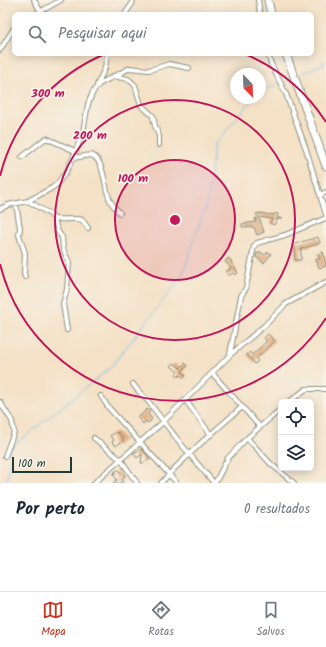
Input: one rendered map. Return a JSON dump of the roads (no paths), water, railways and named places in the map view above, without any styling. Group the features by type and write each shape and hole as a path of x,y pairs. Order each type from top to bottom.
{"highway":[{"path":"268,0 271,12"},
{"path":"287,58 326,166"}],"street":[{"path":"34,0 38,12"},
{"path":"40,12 61,0"},
{"path":"126,12 132,4 132,0"},
{"path":"258,0 260,12"},
{"path":"0,50 12,31"},
{"path":"0,208 28,201 52,188 66,172 83,132 88,104 105,68 106,56"},
{"path":"269,56 286,94 306,149 326,214"},
{"path":"96,87 113,76 133,68 149,70 169,64 189,68"},
{"path":"113,76 128,79 135,86 141,105 153,116 159,136 159,145"},
{"path":"22,157 46,138 75,151"},
{"path":"73,158 92,155 97,158 109,199 120,213"},
{"path":"320,194 326,192"},
{"path":"28,201 47,212 54,220 62,237 63,249 69,262 67,288 63,304 67,330"},
{"path":"16,204 20,228 19,235 25,252 25,277"},
{"path":"230,355 241,296 246,288 254,246 326,218"},
{"path":"54,220 78,219 83,221 88,228"},
{"path":"94,483 186,401 230,355 264,326 286,304 326,282"},
{"path":"212,373 260,427"},
{"path":"133,384 150,403 189,455 214,483 228,458 247,438 278,412"},
{"path":"293,399 306,389 326,389"},
{"path":"101,396 108,407 177,483"},
{"path":"186,401 211,435"},
{"path":"0,402 12,420 14,432 5,456"},
{"path":"161,483 203,441 242,407"},
{"path":"94,438 121,460 137,483"},
{"path":"247,438 271,464 294,483"}],"waterway":[{"path":"298,76 326,62"},
{"path":"281,83 291,79"},
{"path":"266,89 278,84"},
{"path":"7,483 11,448 110,368 182,276 208,199 214,145 249,104"}]}
